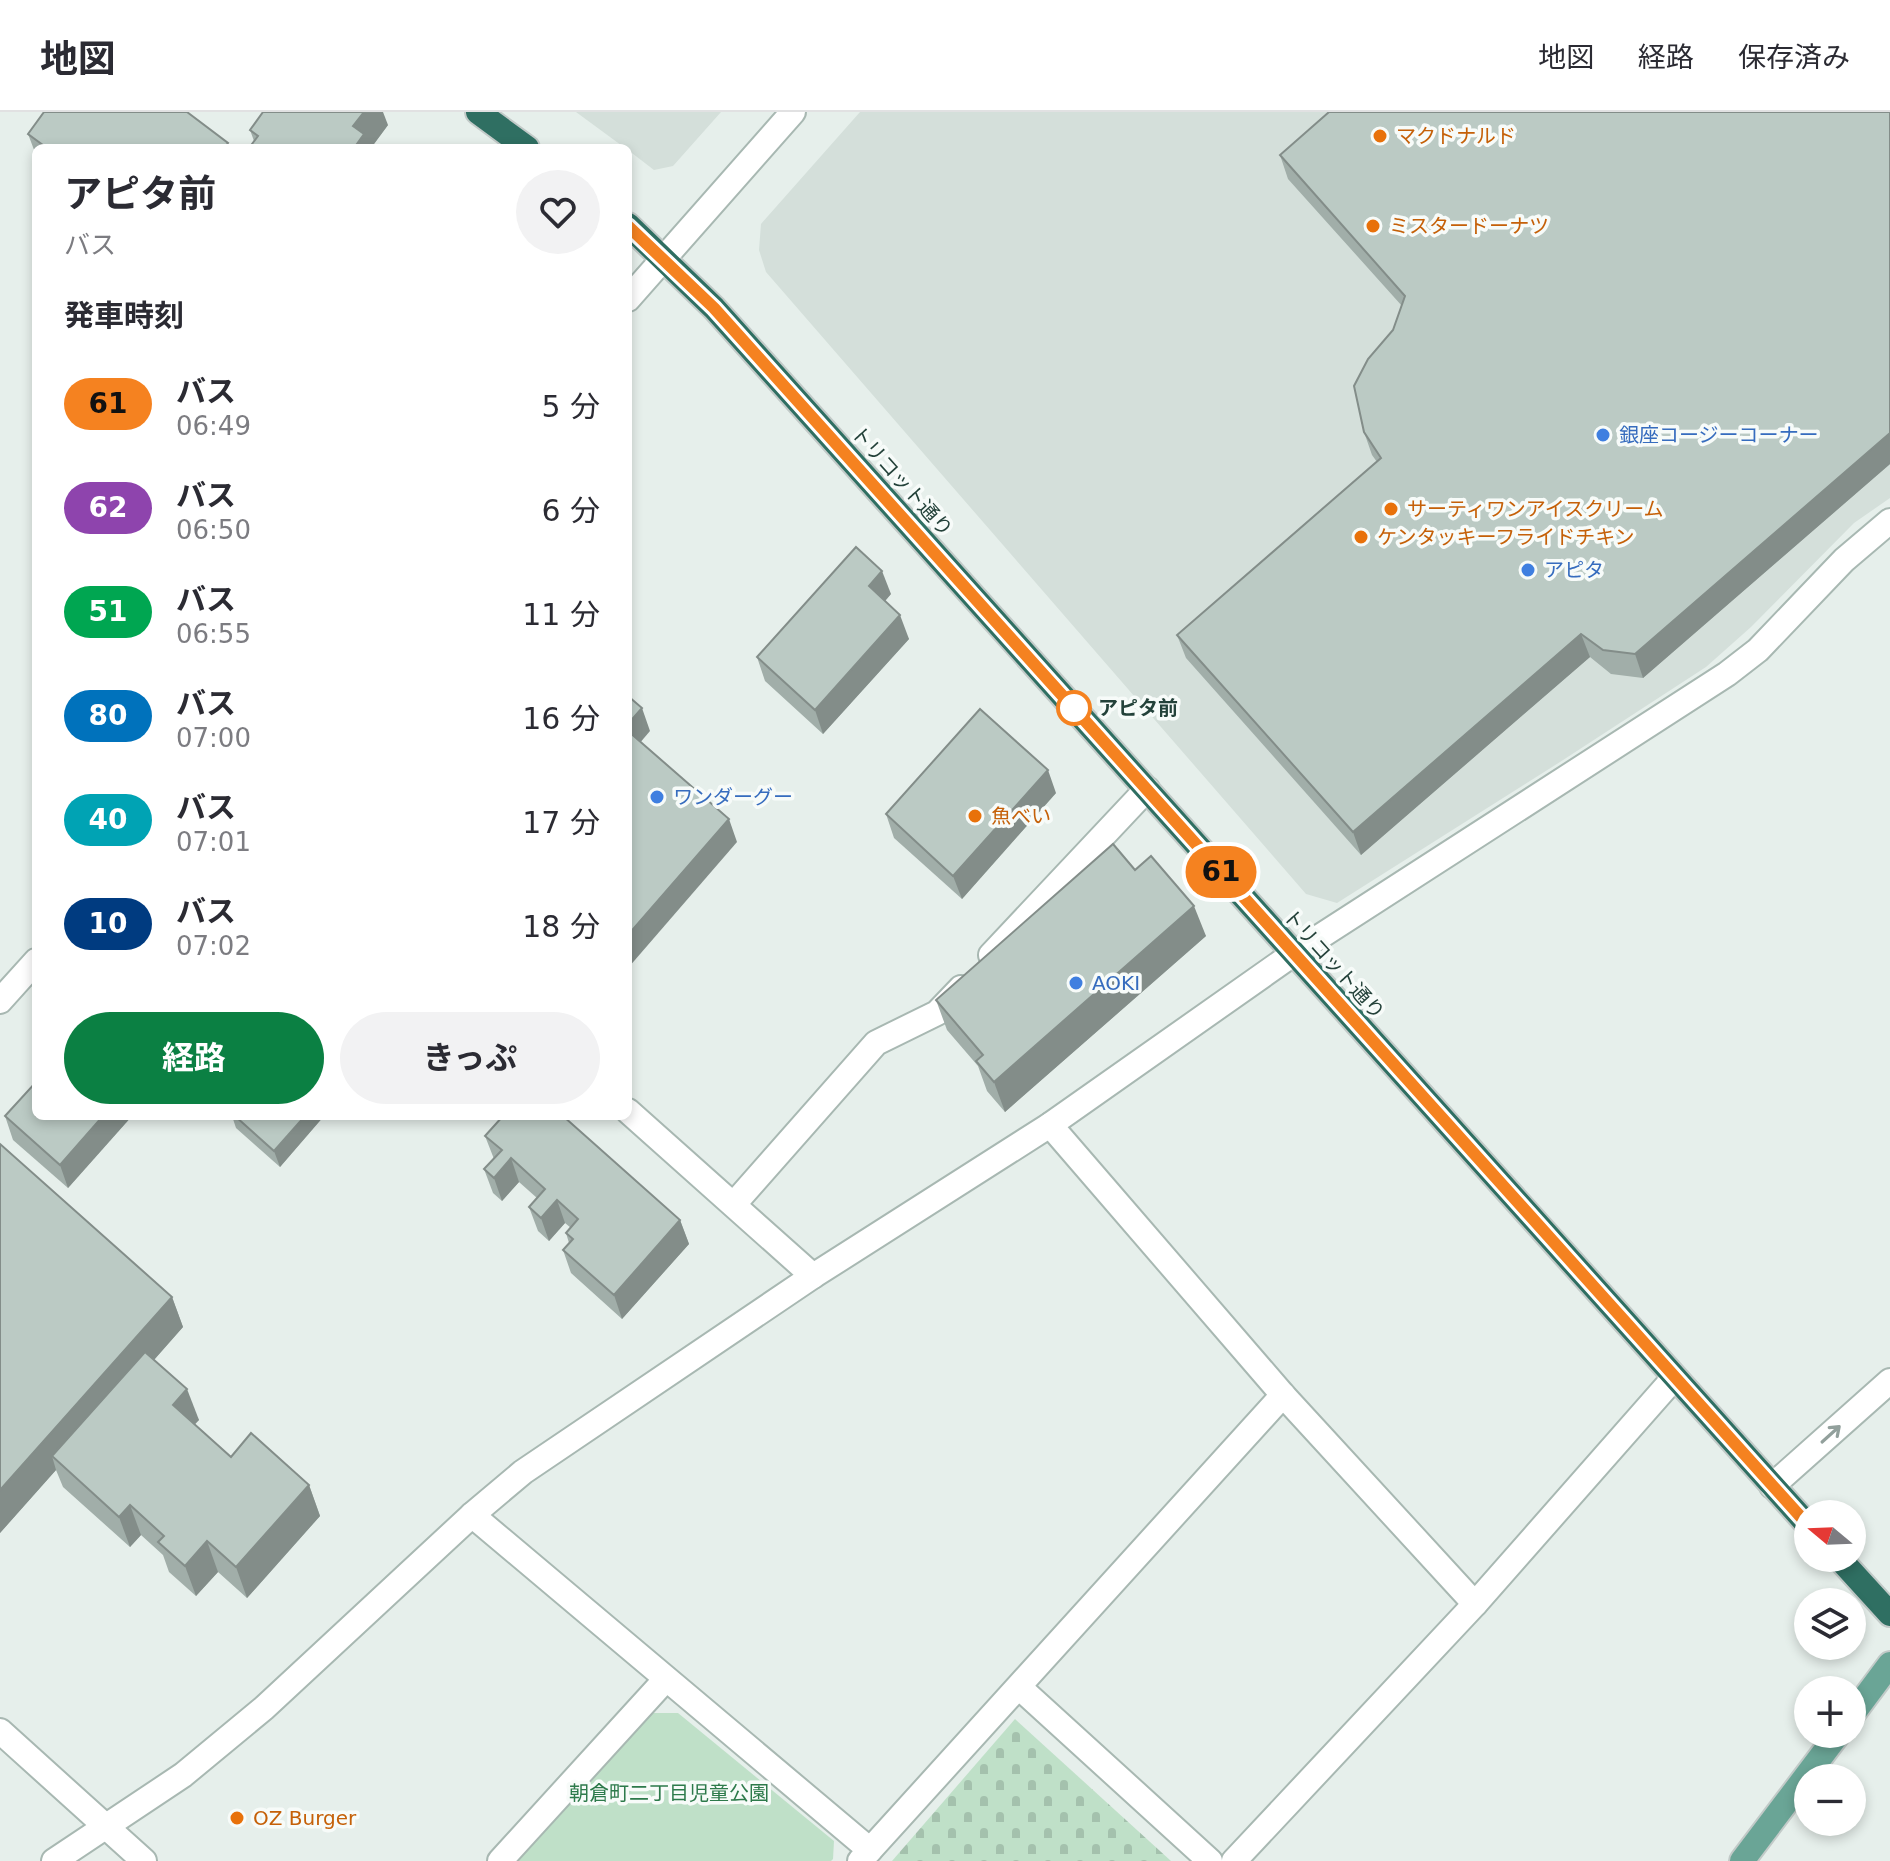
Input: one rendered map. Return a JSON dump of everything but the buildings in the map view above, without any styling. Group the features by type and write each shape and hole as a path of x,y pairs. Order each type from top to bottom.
{"highway":[{"path":"478,112 522,144"},
{"name":"トリコット通り","path":"632,229 714,308 1794,1510"},
{"path":"1852,1572 1890,1614"}],"main road":[{"path":"1866,1696 1890,1664"},
{"path":"1742,1861 1827,1748"}],"street":[{"path":"632,295 793,112"},
{"path":"54,1861 183,1775 264,1708 472,1515 523,1472 813,1276 1050,1125 1293,954 1727,674 1758,650 1844,560 1890,521"},
{"path":"734,1204 876,1043 937,1013 1147,789"},
{"path":"0,1001 32,965"},
{"path":"632,1115 813,1276"},
{"path":"1050,1125 1283,1395 1475,1604"},
{"path":"1234,1861 1475,1604 1674,1378"},
{"path":"1772,1486 1890,1381"},
{"path":"472,1515 666,1679 865,1856 1283,1395"},
{"path":"500,1861 666,1679"},
{"path":"1019,1687 1210,1861"},
{"path":"0,1731 144,1861"}],"shaded area":[{"path":"576,112 721,112 673,166 654,170 632,153 632,144 620,144"},
{"path":"860,112 1890,112 1890,498 1854,523 1751,627 1706,667 1337,903 1306,894 766,272 759,250 761,224"}],"green space":[{"name":"朝倉町二丁目児童公園","path":"653,1713 678,1713 834,1841 833,1859 517,1861"},
{"path":"1015,1719 1171,1861 892,1861"}],"bus line":[{"name":"61","path":"632,230 714,308 1794,1510"}],"place":[{"name":"マクドナルド","path":"1380,136"},
{"name":"ミスタードーナツ","path":"1373,226"},
{"name":"銀座コージーコーナー","path":"1603,435"},
{"name":"サーティワンアイスクリーム","path":"1391,509"},
{"name":"ケンタッキーフライドチキン","path":"1361,537"},
{"name":"アピタ","path":"1528,570"},
{"name":"アピタ前","path":"1074,708"},
{"name":"ワンダーグー","path":"657,797"},
{"name":"魚べい","path":"975,816"},
{"name":"AOKI","path":"1076,983"},
{"name":"OZ Burger","path":"237,1818"}]}
